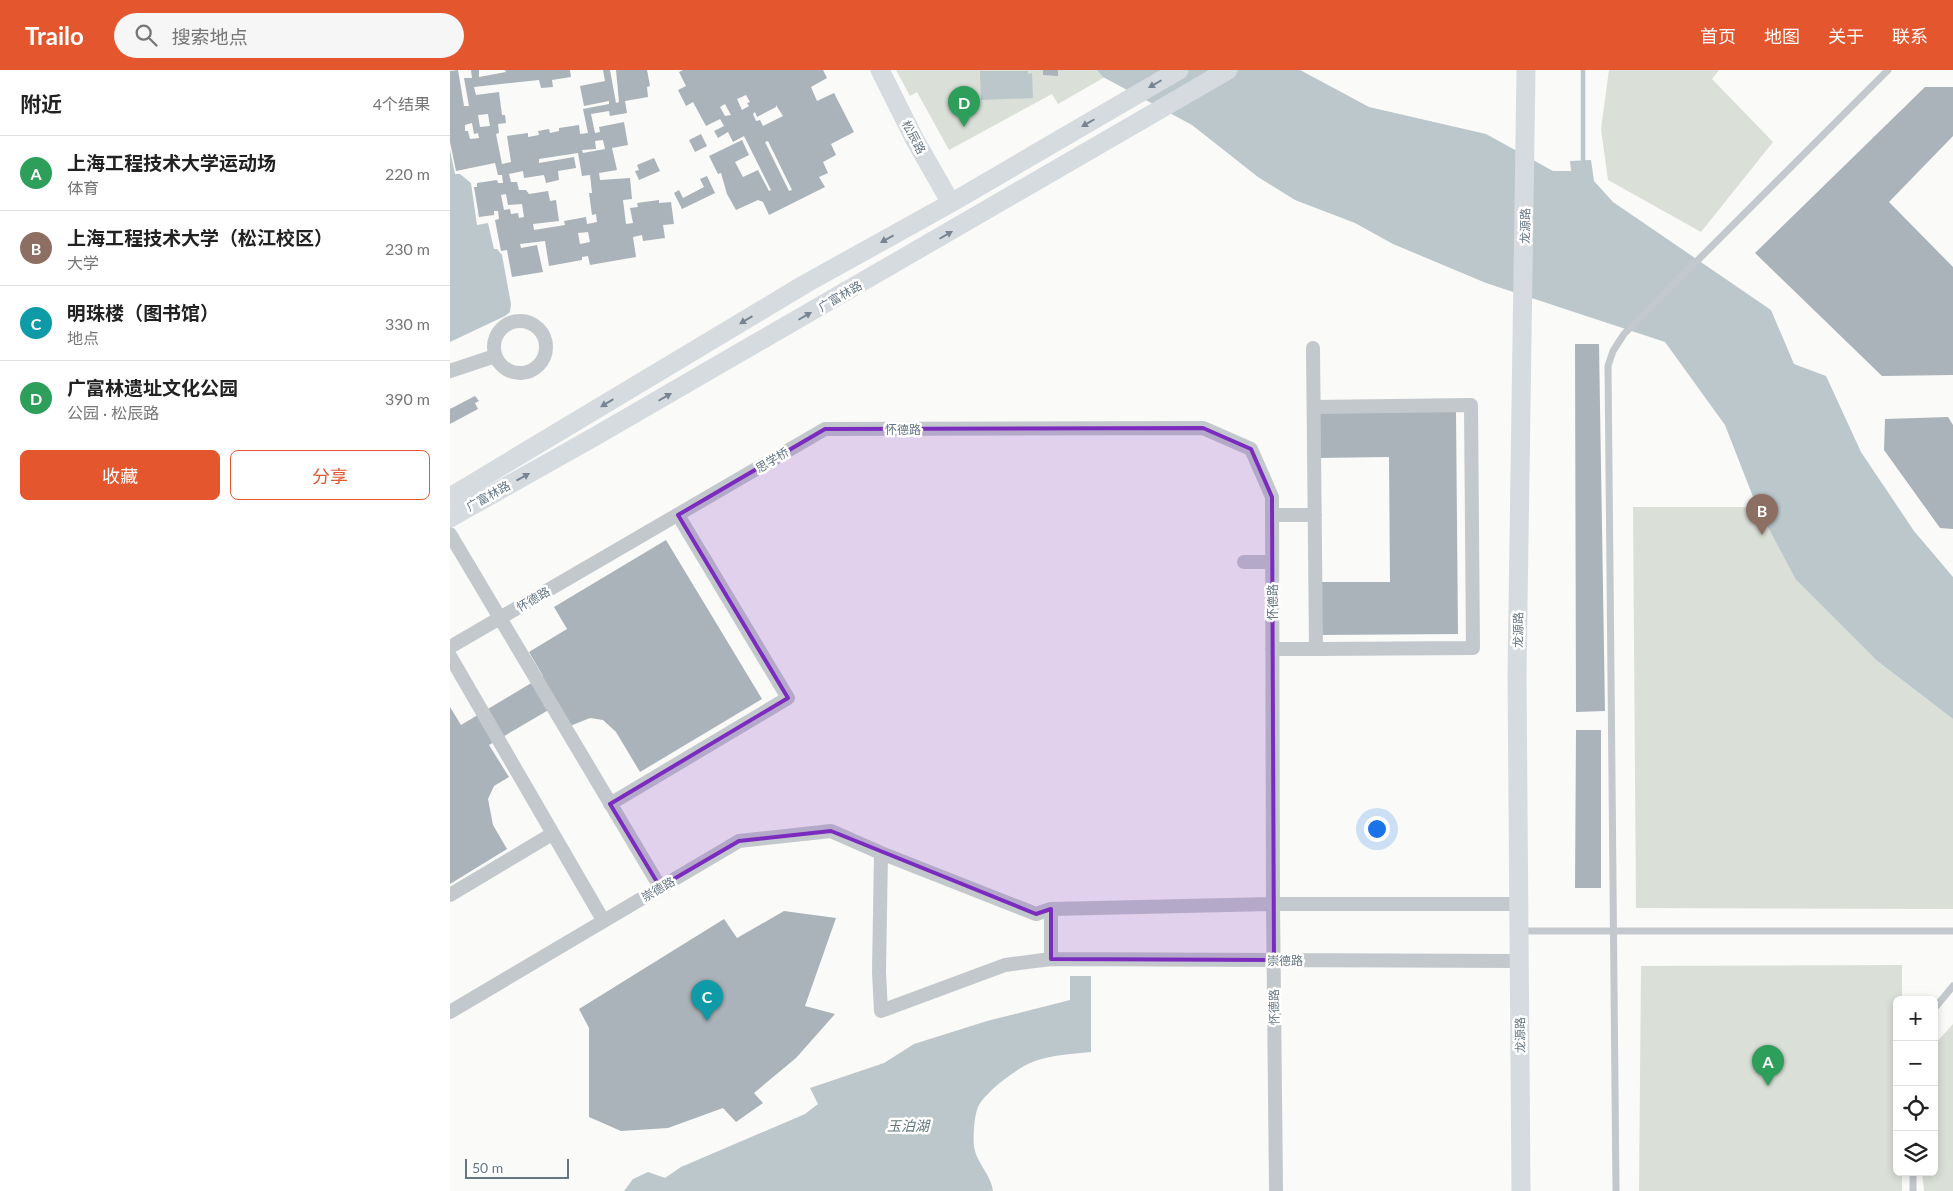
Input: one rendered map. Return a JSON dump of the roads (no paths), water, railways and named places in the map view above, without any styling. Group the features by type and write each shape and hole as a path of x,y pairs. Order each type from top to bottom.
{"main road":[{"name":"松辰路","path":"880,70 915,140 951,203"},
{"name":"广富林路","path":"450,497 805,284 951,203 1179,70"},
{"name":"广富林路","path":"450,518 594,438 1228,70"},
{"name":"龙源路","path":"1521,1191 1518,675 1526,70"}],"street":[{"path":"1313,348 1316,649"},
{"path":"450,371 495,356"},
{"path":"1272,649 1474,648 1471,405 1314,407"},
{"name":"怀德路","path":"825,429 1203,428 1251,449 1272,497 1276,1191"},
{"name":"思学桥","path":"720,492 825,429"},
{"name":"怀德路","path":"450,647 720,492"},
{"path":"610,804 788,698 678,515"},
{"path":"1272,515 1315,515"},
{"path":"450,534 498,618 660,887"},
{"path":"1244,562 1272,562"},
{"path":"450,656 603,920"},
{"name":"崇德路","path":"450,1012 739,841 831,831 881,853 1036,914 1052,909 1273,904 1519,904"},
{"path":"450,895 552,834"},
{"name":"崇德路","path":"881,853 879,972 881,1011 1005,965 1051,959 1519,961"},
{"path":"1051,959 1052,909"}],"lane":[{"path":"1616,1191 1615,930 1608,366 1613,350 1624,334 1888,70"},
{"path":"1519,931 1953,931"},
{"path":"1938,1004 1953,986"},
{"path":"1912,1176 1913,1191"}],"water":[{"path":"1097,70 1300,70 1369,107 1486,134 1553,171 1571,171 1570,161 1591,160 1594,181 1613,202 1771,310 1794,364 1826,376 1861,452 1914,531 1953,577 1953,719 1876,660 1796,580 1757,507 1725,425 1665,342 1486,283 1393,244 1355,223 1295,200 1258,177 1192,125 1103,77"},
{"path":"980,71 1028,71 1028,74 1032,73 1033,98 981,100"},
{"path":"450,150 455,174 460,174 471,183 477,225 488,223 494,249 497,249 502,255 511,304 510,312 505,316 450,342"},
{"name":"玉泊湖","path":"1070,976 1091,976 1091,1052 1068,1054 1030,1063 1001,1082 981,1101 976,1116 974,1146 993,1191 624,1191 633,1179 648,1172 665,1178 681,1167 805,1114 818,1104 810,1088 884,1063 914,1044 987,1021 1070,1000"}],"waterway":[{"path":"1583,70 1583,160"}],"place":[{"name":"广富林遗址文化公园","path":"964,127"},
{"name":"上海工程技术大学（松江校区）","path":"1762,535"},
{"name":"明珠楼（图书馆）","path":"707,1021"},
{"name":"上海工程技术大学运动场","path":"1768,1086"}]}
